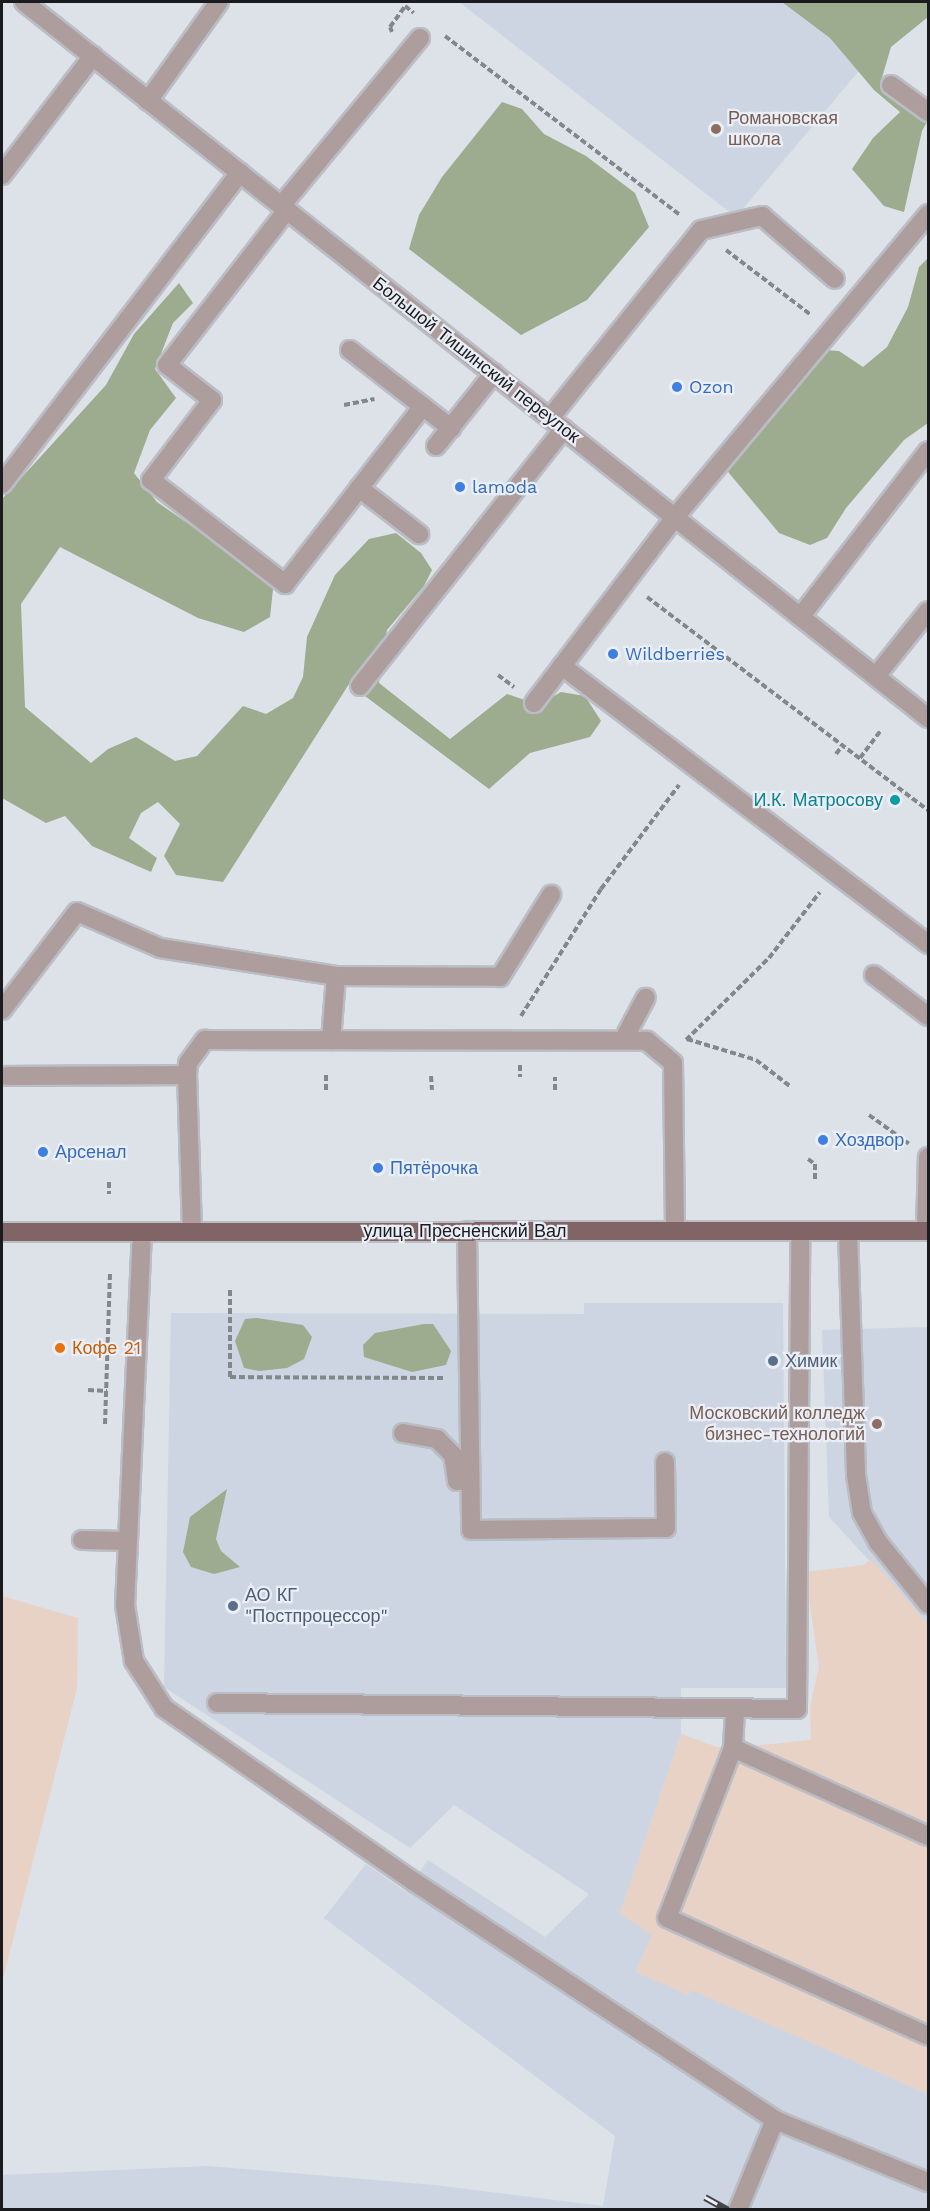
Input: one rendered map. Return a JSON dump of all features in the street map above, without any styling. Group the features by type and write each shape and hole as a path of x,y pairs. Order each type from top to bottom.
{"main road":[{"name":"улица Пресненский Вал","path":"2,1232 927,1231"}],"street":[{"name":"Большой Тишинский переулок","path":"24,2 928,718"},
{"path":"148,101 219,2"},
{"path":"420,38 284,208 167,365 212,400 151,480 285,584 423,406"},
{"path":"2,175 93,56"},
{"path":"891,85 928,112"},
{"path":"2,484 240,173"},
{"path":"534,703 675,517 928,214"},
{"path":"360,686 700,230 762,216 835,279"},
{"path":"350,350 451,428"},
{"path":"436,446 494,373"},
{"path":"801,616 928,451"},
{"path":"359,488 419,534"},
{"path":"876,676 928,611"},
{"path":"562,666 928,944"},
{"path":"2,1011 77,912 160,948 336,976 500,977 551,895"},
{"path":"874,975 928,1016"},
{"path":"331,1040 336,976"},
{"path":"627,1040 627,1033 646,998"},
{"path":"192,1232 187,1075 188,1063 205,1040 647,1041 673,1064 675,1231"},
{"path":"7,1076 187,1075"},
{"path":"927,1231 928,1158"},
{"path":"467,1231 471,1530 666,1528 665,1462"},
{"path":"217,1703 797,1709 800,1231"},
{"path":"848,1231 856,1475 862,1513 878,1542 928,1604"},
{"path":"142,1232 128,1541 128,1636 145,1684 164,1708 413,1881 775,2120 928,2182"},
{"path":"403,1433 437,1439 453,1455 457,1481 470,1480"},
{"path":"82,1540 128,1541"},
{"path":"735,1710 733,1748 667,1918 928,2036"},
{"path":"733,1748 928,1836"},
{"path":"738,2210 775,2120"}],"path":[{"path":"420,38 429,25 831,330"},
{"path":"626,581 928,810"},
{"path":"860,758 880,730"},
{"path":"836,754 843,745"},
{"path":"520,1077 519,1019 601,889 694,766"},
{"path":"668,1059 769,958 835,873"},
{"path":"687,1039 756,1060 791,1087"},
{"path":"326,1075 326,1090"},
{"path":"431,1076 432,1090"},
{"path":"555,1077 555,1090"},
{"path":"868,1115 928,1158"},
{"path":"808,1159 815,1164 815,1182"},
{"path":"109,1182 110,1194"},
{"path":"111,1272 111,1288"},
{"path":"230,1290 230,1377 469,1378"}],"shaded area":[{"name":"Романовская школа","path":"459,2 917,2 736,217"},
{"path":"584,1303 783,1303 786,1688 681,1688 681,1734 620,1913 652,1935 636,1972 689,1994 691,1989 928,2094 928,2209 2,2210 2,2175 208,2166 434,2185 603,2206 615,2136 324,1918 366,1864 406,1892 428,1860 545,1937 589,1894 454,1805 410,1848 164,1687 171,1313 584,1314"},
{"name":"Московский колледж бизнес-технологий","path":"928,1327 928,1624 829,1517 822,1330"},
{"path":"871,1559 928,1624 928,2094 691,1990 688,1995 636,1972 652,1935 620,1913 681,1734 717,1747 733,1748 811,1740 810,1707 819,1667 805,1572 864,1565"},
{"path":"2,1596 78,1618 77,1688 2,1983"}],"green space":[{"path":"782,2 928,2 928,17 891,47 881,81 928,120 922,131 904,212 884,206 852,169 873,138 900,112 874,90 830,38"},
{"path":"502,102 522,109 544,134 586,156 635,193 649,227 587,300 521,335 409,249 419,215 442,177"},
{"path":"928,258 928,423 904,440 846,508 827,538 810,545 779,533 724,467 824,350 839,351 863,367 887,347 908,307 919,267"},
{"path":"179,283 193,303 173,323 155,369 176,398 150,430 134,473 157,502 232,554 273,589 270,617 244,632 198,618 60,547 21,604 25,707 91,763 108,749 136,737 175,761 197,756 243,706 266,714 293,698 303,677 307,637 335,575 369,539 396,533 421,553 432,570 424,586 387,630 379,683 450,739 507,694 539,705 561,692 585,696 601,721 590,737 530,753 489,789 349,684 223,882 176,875 164,856 180,824 158,802 141,813 129,838 157,858 151,872 92,846 65,816 46,823 2,798 2,499 106,385 134,334"},
{"path":"257,1318 303,1325 312,1337 304,1359 287,1368 259,1371 244,1368 235,1341 245,1319"},
{"path":"433,1324 451,1351 446,1365 412,1372 364,1357 363,1345 375,1333"},
{"path":"227,1489 216,1539 221,1551 240,1567 214,1574 191,1567 183,1552 190,1517"}],"railway":[{"path":"705,2197 728,2210"}],"place":[{"name":"Романовская школа","path":"716,129"},
{"name":"Ozon","path":"677,387"},
{"name":"lamoda","path":"460,487"},
{"name":"Wildberries","path":"613,654"},
{"name":"И.К. Матросову","path":"895,800"},
{"name":"Хоздвор","path":"823,1140"},
{"name":"Арсенал","path":"43,1152"},
{"name":"Пятёрочка","path":"378,1168"},
{"name":"Кофе 21","path":"60,1348"},
{"name":"Химик","path":"773,1361"},
{"name":"Московский колледж бизнес-технологий","path":"877,1424"},
{"name":"АО КГ \"Постпроцессор\"","path":"233,1606"}]}
